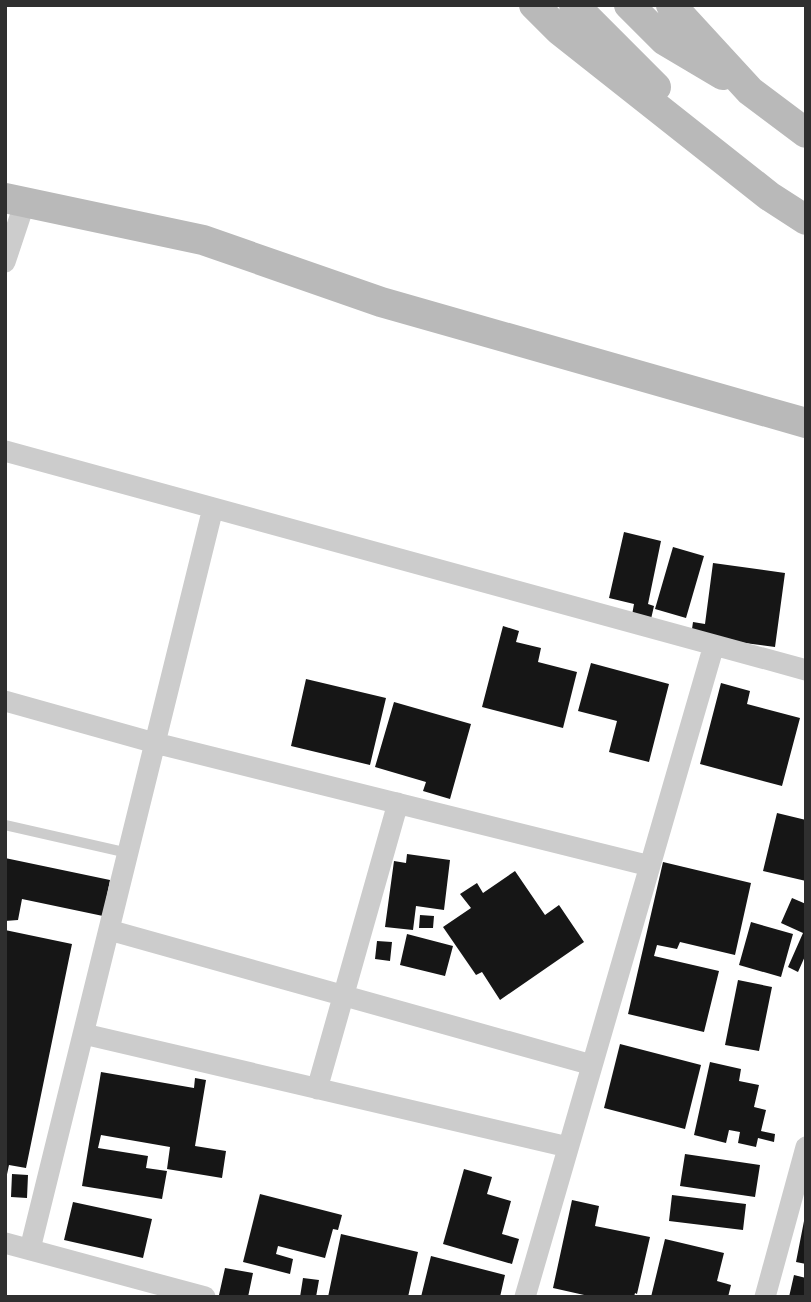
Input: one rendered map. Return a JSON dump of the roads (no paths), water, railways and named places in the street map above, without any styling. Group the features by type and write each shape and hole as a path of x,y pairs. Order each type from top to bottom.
{"street":[{"path":"534,5 559,30 769,196 806,220"},
{"path":"574,5 769,196"},
{"path":"629,5 663,40 750,91 806,133"},
{"path":"671,5 750,91"},
{"path":"5,262 15,200 203,240 381,302 806,423"},
{"path":"5,451 806,670"},
{"path":"30,1249 213,508"},
{"path":"525,1297 714,645"},
{"path":"5,701 155,743 650,866"},
{"path":"317,1089 398,803"},
{"path":"109,930 592,1065"},
{"path":"83,1034 568,1147"},
{"path":"765,1297 806,1147"},
{"path":"5,1242 205,1297"}],"lane":[{"path":"5,825 128,853"}]}
